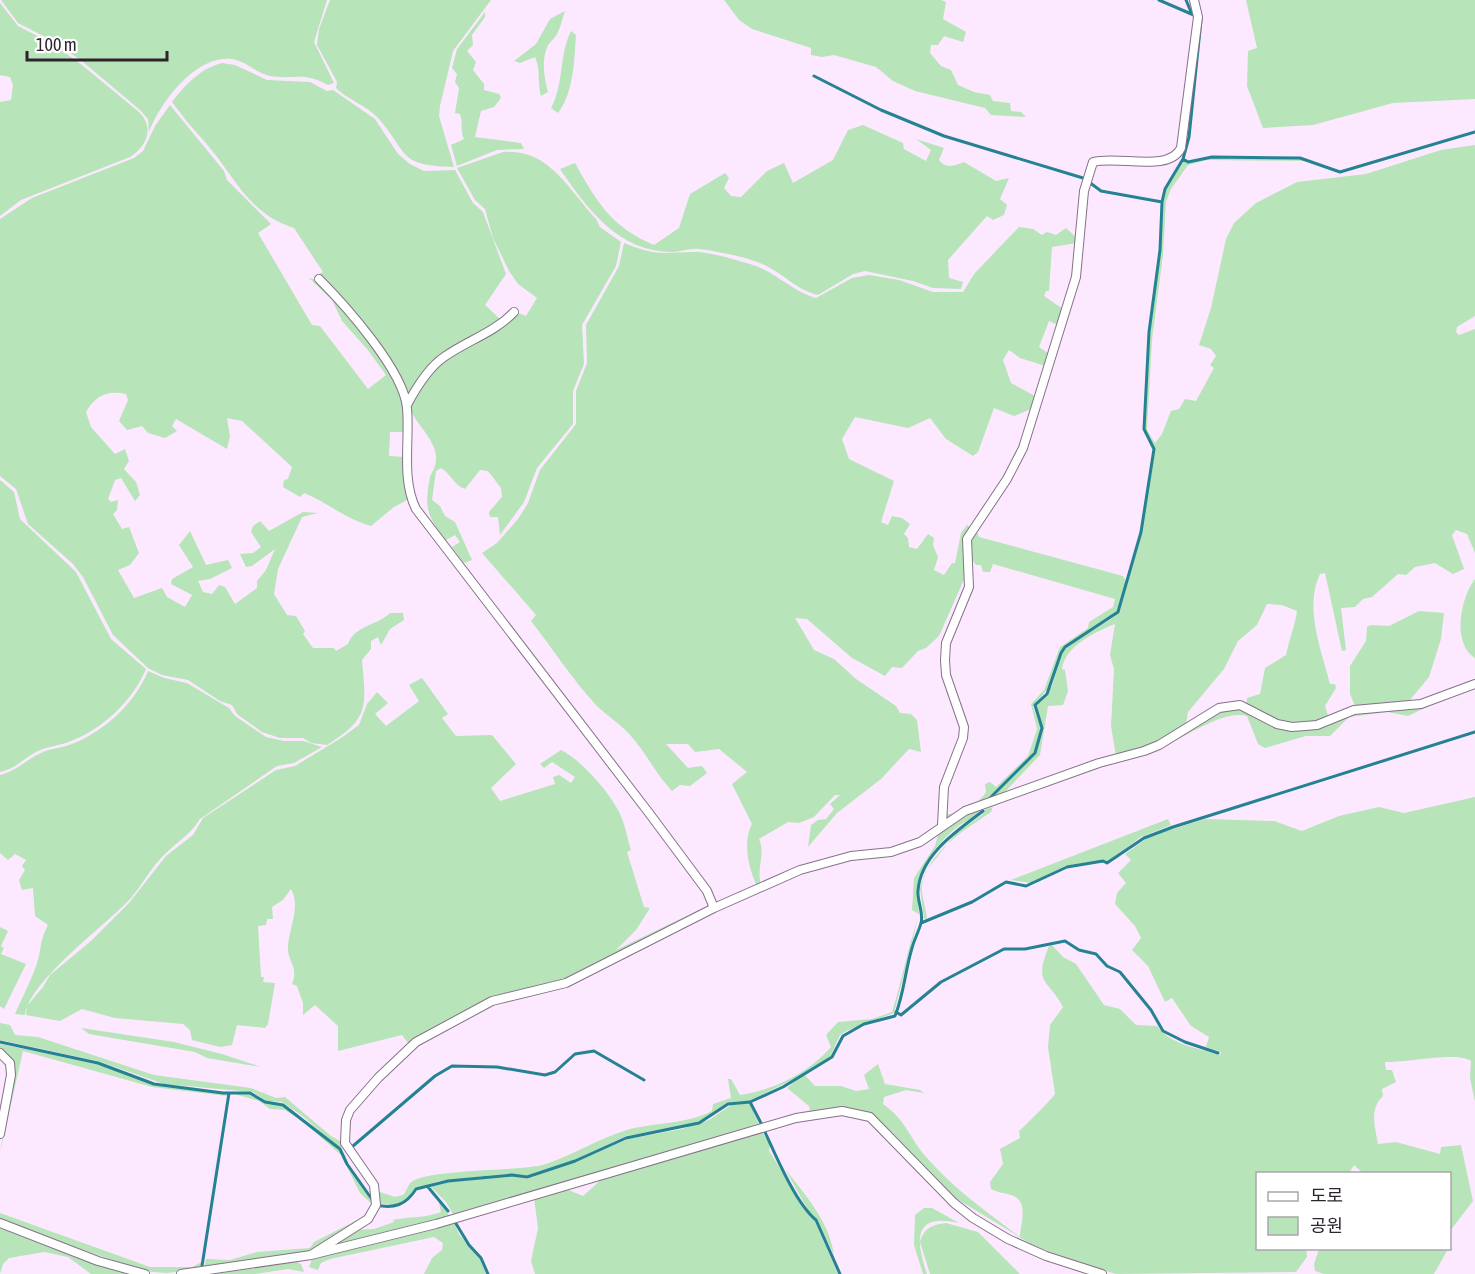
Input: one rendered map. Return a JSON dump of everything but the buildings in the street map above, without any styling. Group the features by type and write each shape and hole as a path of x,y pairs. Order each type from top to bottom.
{"street":[{"path":"942,825 944,788 963,738 964,727 946,675 945,660 946,643 969,587 967,539 1023,448 1076,277 1084,191 1090,167 1093,162 1111,159 1169,160 1178,154 1181,148 1198,17 1194,0"},
{"path":"319,279 338,298 388,363 407,405 408,467 413,501 417,508 707,891 714,908"},
{"path":"407,405 415,391 442,359 501,326 514,312"},
{"path":"311,1255 374,1212 376,1196 374,1185 345,1143 346,1120 362,1096 416,1042 492,1001 550,988 573,980 714,908 817,864 851,856 891,852 912,845 965,811 1159,745 1211,712 1232,705 1247,709 1277,724 1292,727 1317,725 1354,710 1421,704 1475,684"},
{"path":"0,1053 10,1063 11,1075 0,1134"},
{"path":"181,1274 311,1255 436,1224 796,1118 842,1111 870,1117 954,1203 988,1228 1046,1257 1102,1274"},
{"path":"0,1223 98,1261 145,1274"}],"green space":[{"path":"1,0 327,0 314,42 334,83 328,85 305,77 270,76 237,60 219,60 205,64 181,83 154,120 149,132 148,119 140,110 83,62 53,41 18,23"},
{"path":"330,0 491,0 453,51 440,106 439,116 454,167 422,164 413,160 406,155 373,113 336,88 337,82 317,45 319,29"},
{"path":"724,0 941,0 946,2 943,19 966,32 963,42 944,36 938,45 931,45 930,53 941,66 951,70 958,85 974,92 990,95 993,101 1010,103 1011,111 1021,112 1026,117 991,115 985,108 915,91 893,81 876,67 834,55 822,57 811,55 811,48 752,29 739,20"},
{"path":"1246,0 1475,0 1475,99 1393,103 1313,125 1263,128 1247,86 1248,51 1257,48"},
{"path":"0,3 18,26 53,44 139,112 148,130 141,148 130,157 21,200 0,216 0,102 11,100 13,85 10,77 0,75"},
{"path":"565,11 558,31 548,45 544,57 548,92 541,96 535,57 520,63 514,61 536,44 550,19"},
{"path":"485,12 485,17 472,35 473,45 467,51 476,62 473,70 484,84 484,90 499,94 501,98 494,107 481,111 475,137 521,143 524,149 497,150 457,166 451,145 464,139 460,114 455,113 459,88 455,82 457,74 452,68 457,49"},
{"path":"571,31 576,35 572,76 567,96 558,113 551,108 558,89 567,40"},
{"path":"222,63 235,65 267,80 310,82 327,91 333,90 375,119 398,154 410,164 424,171 455,170 473,203 483,212 506,274 485,305 501,320 437,357 407,396 381,346 344,302 317,275 323,272 294,228 278,222 253,203 172,102 194,78 214,65"},
{"path":"170,105 224,171 227,180 271,224 258,233 312,325 320,326 368,389 386,375 342,321 332,300 309,278 318,280 387,364 406,405 405,432 390,432 389,456 405,457 409,499 394,507 371,526 362,523 304,493 300,497 283,487 284,480 288,479 292,467 242,421 227,418 230,436 227,449 176,419 172,426 177,431 165,438 148,433 142,426 127,430 119,421 128,400 126,394 107,394 93,402 86,412 91,427 115,454 125,449 129,461 124,469 136,482 140,495 135,501 121,478 115,480 108,499 111,502 118,500 117,510 113,514 122,529 129,527 139,553 130,565 118,570 134,598 162,588 167,597 185,607 192,595 171,584 172,579 193,567 179,545 190,531 206,565 228,560 232,568 210,579 198,581 203,592 212,594 219,585 225,587 235,604 257,588 257,581 266,570 275,549 252,566 246,567 240,554 253,553 261,547 251,532 253,526 260,521 269,531 303,512 318,513 302,517 278,569 274,594 287,615 296,616 305,631 303,634 313,648 334,648 336,651 348,644 355,633 390,613 403,613 404,620 390,629 381,645 378,637 371,641 371,649 362,660 364,700 362,710 351,727 327,745 311,743 303,738 280,738 262,732 237,714 232,705 220,701 188,680 162,675 148,668 113,635 83,577 73,564 28,524 16,489 0,476 0,219 32,198 134,158 143,151 155,126"},
{"path":"863,125 903,143 904,149 926,161 931,150 916,139 944,148 939,160 944,165 964,162 996,181 1009,178 1000,199 1007,205 1004,215 993,220 987,216 948,260 949,278 963,282 961,289 933,288 913,281 865,271 853,274 818,295 810,293 756,261 699,249 672,252 636,245 606,226 593,213 560,169 575,163 607,212 627,230 654,245 679,228 690,194 725,173 729,178 724,188 731,196 741,197 767,171 784,163 793,183 833,160 848,130"},
{"path":"1475,145 1475,316 1457,327 1456,332 1459,335 1475,329 1475,553 1467,534 1456,530 1452,535 1464,569 1453,574 1435,563 1415,567 1406,575 1398,574 1372,597 1363,599 1355,607 1341,608 1346,650 1342,651 1325,573 1320,574 1315,587 1314,615 1330,684 1335,684 1336,688 1325,706 1329,719 1317,723 1286,723 1246,706 1247,698 1260,694 1265,668 1286,655 1296,617 1297,611 1282,605 1267,604 1257,625 1238,641 1224,669 1188,712 1185,728 1158,743 1116,756 1111,726 1114,669 1110,655 1115,624 1099,631 1075,647 1064,661 1062,669 1065,670 1068,691 1063,705 1048,706 1040,755 1002,795 987,803 1036,754 1043,728 1036,706 1052,686 1062,653 1067,647 1120,611 1142,532 1154,448 1145,429 1150,332 1161,250 1163,202 1166,189 1184,161 1188,163 1213,157 1308,161 1207,160 1188,165 1171,189 1166,202 1163,255 1152,340 1147,430 1155,443 1162,434 1171,411 1179,409 1185,399 1196,401 1214,368 1210,365 1216,356 1211,349 1199,345 1211,308 1226,239 1234,223 1256,203 1297,182 1366,174 1441,150"},
{"path":"503,152 519,153 546,164 567,184 600,227 621,242 616,266 582,325 584,364 573,391 573,424 537,468 524,502 500,535 498,517 490,517 489,512 502,497 501,488 488,471 480,470 465,489 441,468 436,471 432,500 440,506 445,516 455,522 472,560 464,563 452,547 460,542 455,535 446,540 431,518 427,497 430,477 435,467 436,453 411,408 415,393 425,379 439,366 518,313 526,316 537,298 518,284 509,271 493,238 485,209 475,200 457,168"},
{"path":"1019,227 1033,229 1042,235 1047,232 1056,235 1066,228 1078,239 1077,243 1052,247 1049,291 1046,291 1044,296 1063,309 1058,325 1049,321 1039,347 1048,353 1045,366 1020,358 1009,350 1003,360 1011,383 1035,396 1031,409 1014,416 994,408 978,452 973,456 946,439 930,418 908,428 855,417 842,439 849,459 894,481 881,522 888,525 892,516 902,518 910,524 904,534 908,538 909,547 917,549 928,534 934,538 933,545 938,557 934,570 944,575 952,563 955,563 961,533 967,525 971,527 966,575 939,636 926,648 918,651 902,668 892,667 885,676 852,658 807,619 795,618 814,650 834,659 856,679 896,706 900,713 911,714 917,720 921,752 909,749 881,779 837,813 808,847 811,825 818,820 826,819 834,809 830,804 840,795 835,795 814,817 799,823 788,822 759,839 762,850 761,884 757,886 751,872 747,847 752,824 732,784 747,772 719,749 695,752 688,744 666,744 688,768 702,766 707,773 690,786 680,785 672,791 631,736 596,705 579,685 531,621 536,615 482,553 497,543 518,519 528,503 540,470 576,424 576,391 587,363 586,325 619,266 624,243 653,252 702,252 738,260 759,267 799,291 816,298 852,278 869,275 899,280 933,292 963,292 974,274"},
{"path":"0,480 14,492 20,519 76,572 111,639 146,669 125,702 94,729 67,743 40,750 15,766 0,772"},
{"path":"976,530 979,537 1123,576 1126,581 1117,612 1061,651 1049,687 1033,707 1041,729 1034,753 1026,764 983,802 945,820 944,814 961,811 974,804 986,792 985,784 990,782 996,787 1028,756 1037,729 1031,704 1044,690 1060,647 1088,628 1089,622 1113,607 1115,599 993,564 990,572 983,572 981,565 976,565 969,552"},
{"path":"1475,579 1475,658 1463,642 1461,620 1466,597"},
{"path":"1419,611 1444,613 1441,639 1429,677 1405,706 1356,708 1350,694 1350,666 1366,641 1367,627 1371,625 1389,626"},
{"path":"148,671 164,678 187,683 229,708 235,716 266,737 284,741 303,741 322,747 294,763 277,766 200,819 188,834 160,859 131,898 53,970 30,1001 25,1015 15,1014 35,970 48,925 35,916 33,888 22,890 19,880 25,870 22,866 26,860 15,854 8,860 0,853 0,775 41,753 72,744 96,732 127,705"},
{"path":"422,678 448,714 442,718 456,736 492,735 516,764 491,788 500,801 555,784 553,777 559,775 571,783 575,777 552,762 544,768 540,764 561,750 585,768 608,794 624,825 631,850 627,852 644,907 650,908 636,930 616,950 703,908 680,924 565,982 507,995 408,1043 402,1035 338,1051 338,1026 315,1005 303,1015 303,1003 297,986 292,984 294,968 288,951 295,910 291,889 283,900 272,907 273,919 267,919 266,925 258,926 261,977 264,977 263,982 275,983 268,1024 265,1028 237,1025 232,1045 220,1047 192,1040 190,1030 183,1024 115,1018 82,1009 60,1021 26,1015 27,1006 50,975 91,941 129,903 166,856 193,835 203,818 276,770 295,766 359,725 367,704 377,692 388,703 375,714 386,726 419,701 409,685"},
{"path":"1461,691 1408,716 1387,712 1349,717 1330,736 1306,736 1265,748 1258,744 1247,716 1236,715 1211,722 1149,754 1224,710 1238,709 1277,728 1295,731 1356,712 1412,709"},
{"path":"1475,797 1475,1102 1470,1078 1471,1061 1464,1058 1444,1057 1385,1062 1386,1070 1392,1070 1396,1082 1382,1089 1383,1096 1374,1112 1378,1144 1396,1142 1440,1154 1441,1147 1461,1145 1473,1201 1451,1230 1451,1172 1362,1172 1354,1165 1350,1172 1256,1172 1256,1250 1306,1250 1307,1257 1296,1272 1116,1274 1068,1260 1031,1244 957,1199 892,1132 873,1117 845,1109 810,1112 809,1106 787,1088 804,1074 815,1086 841,1086 856,1091 869,1089 864,1075 878,1064 885,1084 920,1090 924,1093 906,1090 884,1097 883,1104 903,1123 921,1151 948,1180 1020,1237 1023,1215 1019,1200 1014,1196 991,1189 990,1182 1003,1164 1000,1149 1020,1138 1019,1131 1055,1094 1048,1047 1050,1025 1063,1007 1042,975 1044,959 1049,946 1052,945 1063,957 1076,964 1104,1005 1120,1009 1136,1025 1157,1026 1177,1042 1220,1055 1221,1052 1206,1047 1209,1037 1191,1026 1172,998 1165,1002 1148,966 1132,950 1141,938 1135,926 1115,904 1117,893 1126,883 1118,873 1131,860 1125,854 1150,836 1205,819 1274,821 1302,831 1339,816 1379,807 1404,813"},
{"path":"993,807 991,812 947,845 957,832 982,815 986,809"},
{"path":"982,808 946,837 931,856 919,889 919,914 912,910 914,878 935,846 938,835 947,826"},
{"path":"1168,819 1171,825 1141,837 1107,862 1102,860 1065,866 1031,883 1011,880"},
{"path":"929,867 922,886 927,918 924,919 920,888 926,871"},
{"path":"918,919 894,1013 846,1031 840,1035 830,1057 794,1079 749,1101 731,1102 707,1118 692,1124 626,1136 574,1160 525,1176 504,1174 439,1181 414,1189 405,1202 391,1205 378,1203 380,1192 395,1197 403,1195 410,1183 419,1178 546,1164 627,1130 701,1116 712,1111 713,1104 731,1098 728,1079 731,1079 740,1095 765,1089 790,1079 831,1047 826,1035 838,1022 872,1019 892,1012"},
{"path":"0,927 8,931 1,946 4,948 1,954 26,964 4,1009 0,1006"},
{"path":"0,1023 10,1025 15,1035 38,1037 154,1075 251,1088 276,1098 285,1097 331,1136 342,1142 344,1147 337,1147 305,1118 282,1102 266,1101 253,1092 164,1084 98,1061 0,1040"},
{"path":"81,1028 174,1042 261,1067 207,1058 195,1052 89,1034"},
{"path":"0,1044 98,1064 154,1085 228,1093 227,1096 152,1087 23,1051 0,1153 13,1073 12,1059 0,1049"},
{"path":"231,1093 250,1094 264,1102 283,1106 304,1120 341,1152 374,1206 360,1193 341,1155 302,1121 285,1110 270,1109 259,1101"},
{"path":"749,1103 760,1126 453,1214 446,1202 431,1187 449,1182 513,1176 527,1179 628,1139 682,1129 709,1120 731,1105"},
{"path":"763,1133 770,1145 769,1151 803,1208 815,1221 838,1274 535,1274 531,1261 538,1228 534,1198 566,1189 583,1196 602,1179"},
{"path":"785,1169 822,1220 832,1243 834,1255 816,1218 809,1212"},
{"path":"438,1198 450,1217 325,1247 356,1230 374,1229 394,1222 393,1220 428,1216 441,1212"},
{"path":"924,1208 932,1208 959,1223 933,1222 925,1226 921,1232 921,1251 927,1274 923,1274 914,1245 915,1215"},
{"path":"0,1213 150,1267 192,1267 202,1262 201,1269 166,1273 143,1271 0,1220"},
{"path":"369,1214 311,1252 204,1268 206,1259 230,1260 257,1252 310,1248 314,1242"},
{"path":"454,1222 459,1234 480,1259 486,1274 424,1274 432,1258 442,1250 443,1243 434,1237 330,1259 321,1263 318,1270 309,1267 313,1256"},
{"path":"946,1223 978,1232 1020,1274 930,1274 920,1242 929,1228"},
{"path":"0,1227 128,1274 91,1274 68,1257 44,1252 9,1258 3,1264 0,1274"},
{"path":"1318,1250 1447,1250 1434,1274 1324,1274 1315,1271 1314,1264"},
{"path":"297,1262 301,1264 304,1272 288,1269 255,1274 215,1274"}],"waterway":[{"path":"1159,0 1196,16"},
{"path":"1186,0 1191,12"},
{"path":"988,800 1035,753 1042,728 1035,705 1047,694 1065,647 1118,612 1141,532 1154,449 1144,429 1149,332 1160,250 1162,202 1165,189 1183,159 1189,137 1201,20"},
{"path":"814,76 881,110 944,136 1083,178"},
{"path":"1183,159 1188,162 1212,157 1300,158 1340,172 1475,132"},
{"path":"1089,182 1101,191 1162,202"},
{"path":"921,923 972,902 1006,882 1026,886 1067,867 1103,861 1107,863 1144,838 1173,827 1475,732"},
{"path":"0,1042 98,1063 154,1084 223,1093 250,1093 265,1102 283,1105 340,1149 347,1164 376,1205 399,1205 416,1189 448,1181 512,1175 527,1177 575,1161 626,1138 699,1123 728,1104 750,1102 783,1087 832,1057 843,1036 864,1024 895,1016 912,948 921,923 918,891 925,866 942,845 983,811"},
{"path":"896,1012 901,1015 941,982 1004,949 1025,949 1065,941 1079,950 1096,954 1107,966 1120,972 1151,1010 1163,1031 1185,1042 1218,1053"},
{"path":"353,1146 435,1076 452,1066 497,1067 545,1075 555,1072 575,1054 594,1051 644,1080"},
{"path":"202,1266 229,1093"},
{"path":"750,1102 762,1125"},
{"path":"765,1132 794,1191 808,1213 816,1220 840,1274"},
{"path":"428,1187 448,1211"},
{"path":"455,1222 469,1245 481,1258 488,1274"}]}
